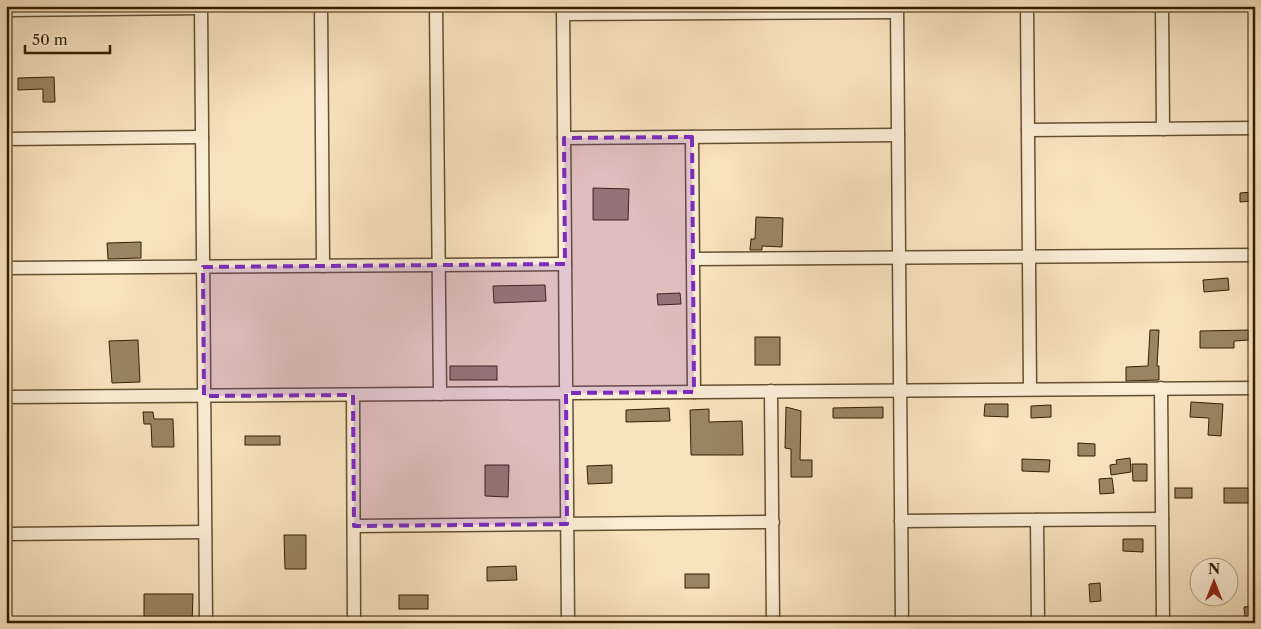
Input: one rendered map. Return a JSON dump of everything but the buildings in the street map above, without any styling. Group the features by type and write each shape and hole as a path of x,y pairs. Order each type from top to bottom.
{"street":[{"path":"321,6 323,266"},
{"path":"436,6 440,394"},
{"path":"1027,6 1030,389"},
{"path":"1162,6 1163,129"},
{"path":"6,10 201,7 206,623"},
{"path":"568,623 563,10 897,9 902,623"},
{"path":"1028,130 1255,128"},
{"path":"564,138 898,135"},
{"path":"6,139 202,137"},
{"path":"692,137 694,392"},
{"path":"693,259 1255,255"},
{"path":"6,268 565,264"},
{"path":"1161,388 1163,623"},
{"path":"6,398 1255,388"},
{"path":"772,392 773,623"},
{"path":"353,395 354,623"},
{"path":"901,521 1162,519"},
{"path":"1037,520 1038,623"},
{"path":"354,526 773,522"},
{"path":"6,534 205,532"}],"highlighted area":[{"path":"692,137 694,392 566,393 567,524 354,526 353,395 204,396 203,267 565,264 564,138"}]}
